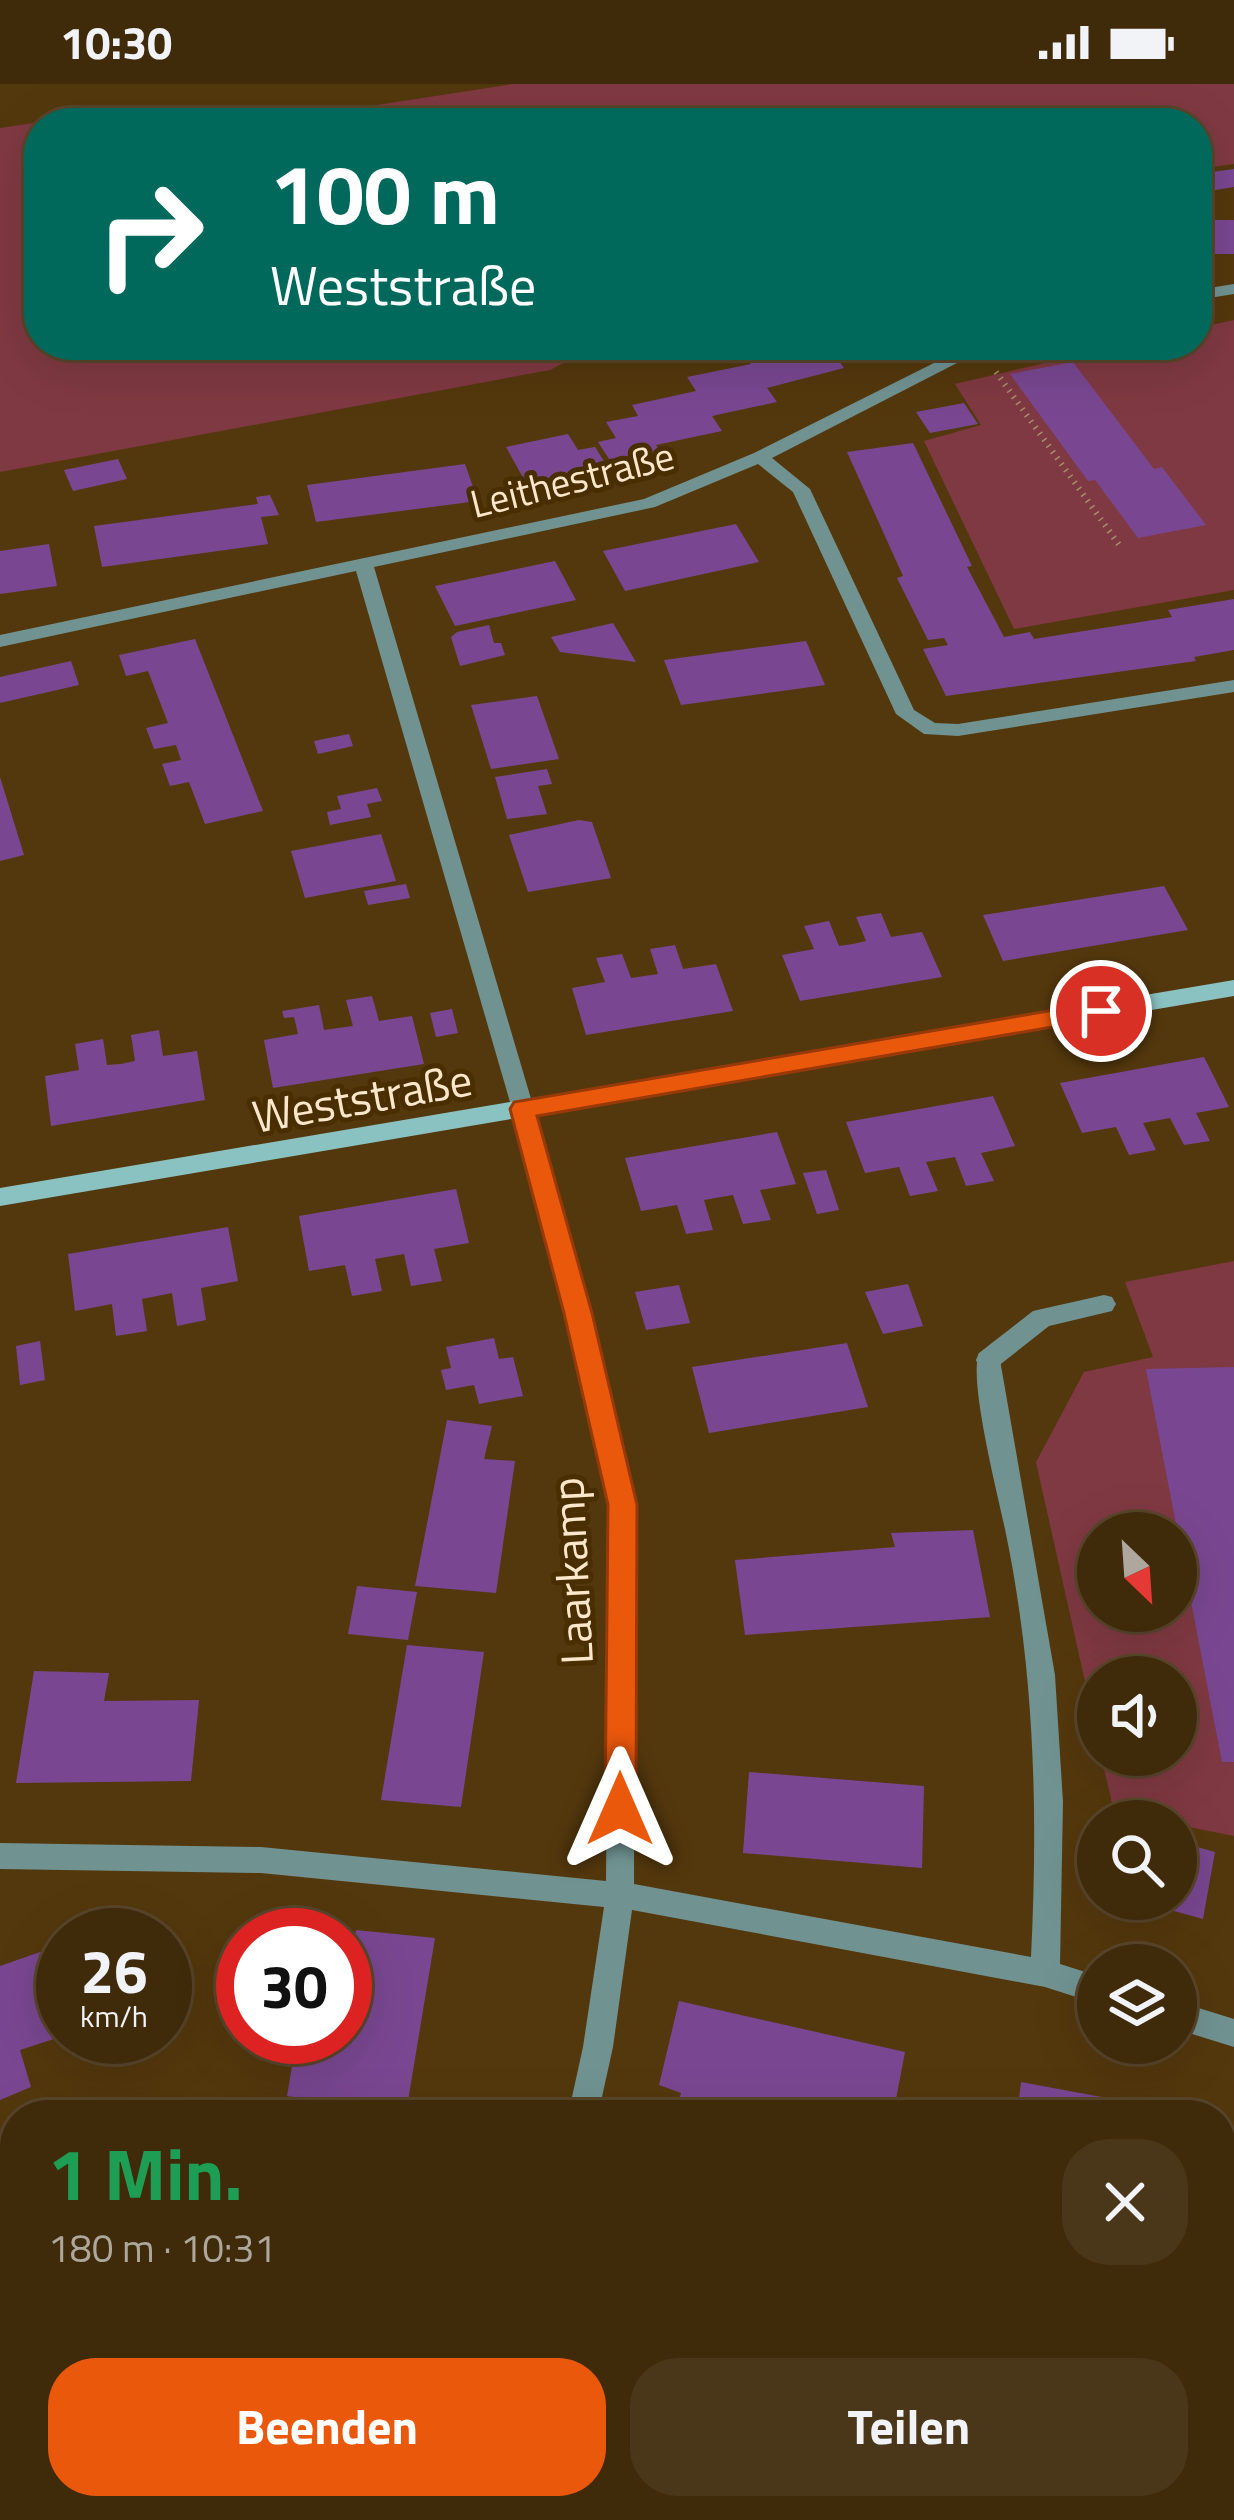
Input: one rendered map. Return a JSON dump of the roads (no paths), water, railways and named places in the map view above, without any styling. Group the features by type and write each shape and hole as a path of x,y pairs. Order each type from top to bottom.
{"street":[{"name":"Leithestraße","path":"0,641 649,503 760,457 952,360"},
{"path":"760,457 802,489 905,714 931,730 958,730 1234,686"},
{"path":"364,565 523,1109"},
{"name":"Weststraße","path":"0,1197 1234,988"},
{"name":"Laarkamp","path":"523,1109 578,1313 622,1505 620,1895 586,2100"},
{"path":"1045,1973 1052,1798 1039,1655 995,1438 988,1360 1042,1318 1104,1304"},
{"path":"0,1856 261,1860 620,1895 1045,1973 1077,1983"},
{"path":"1197,2022 1234,2033"}]}
